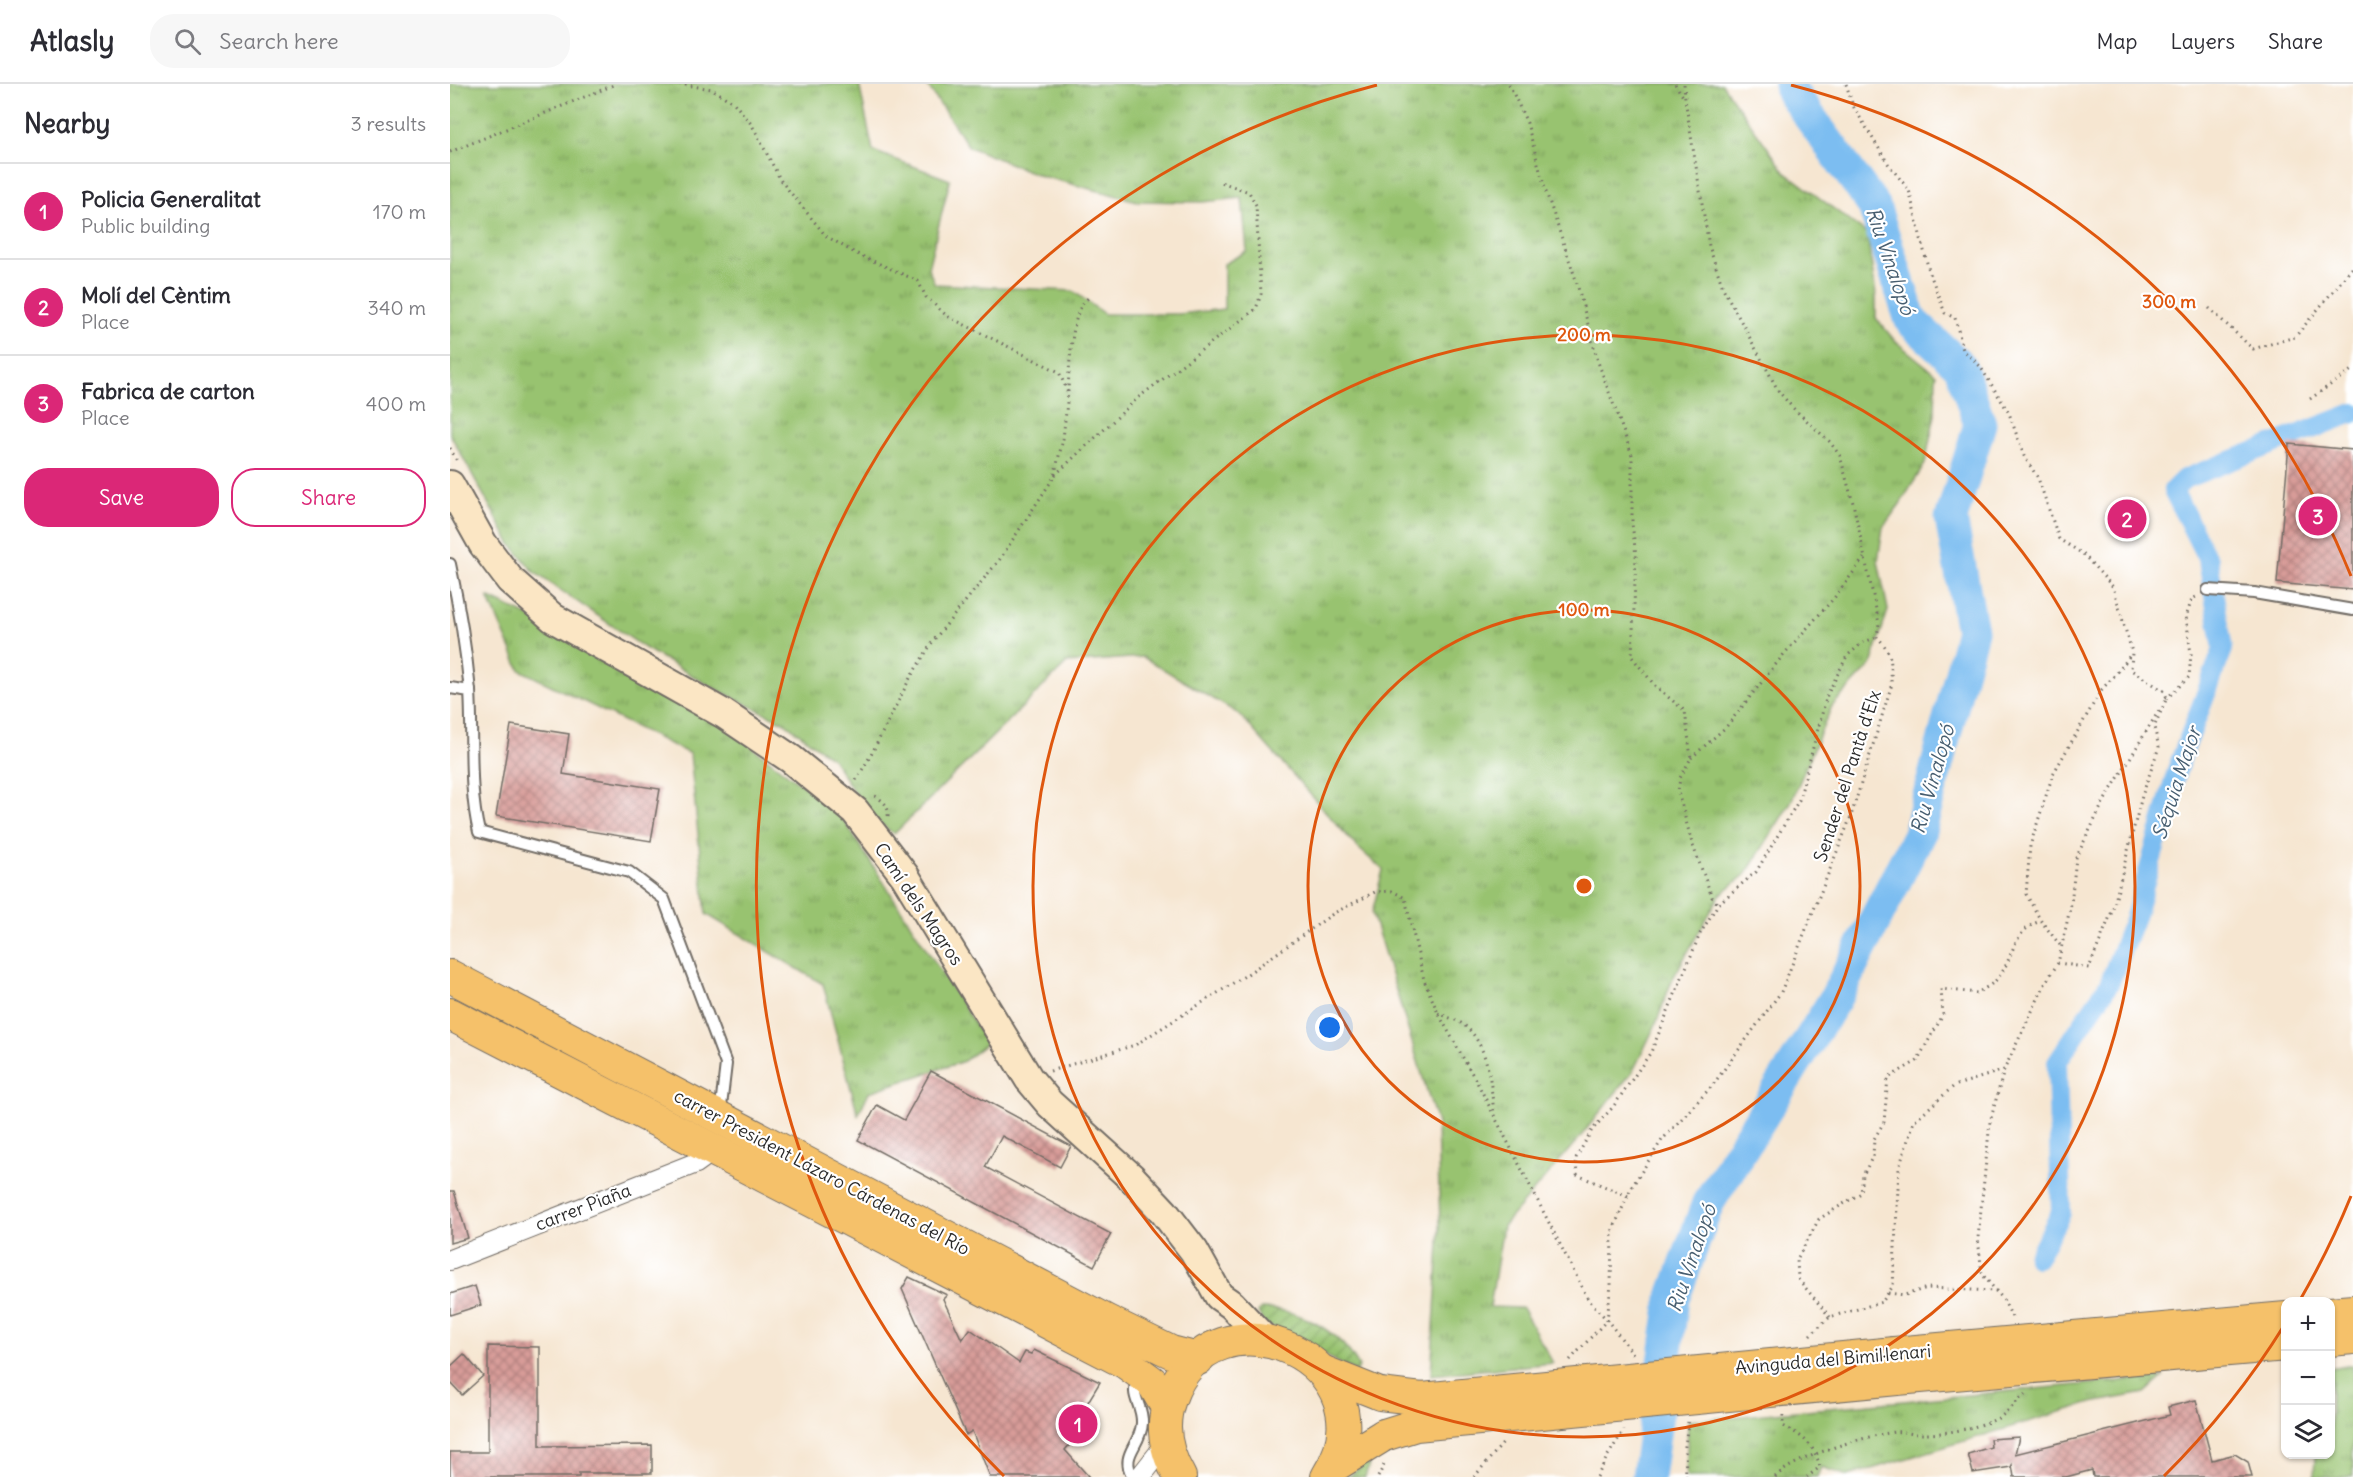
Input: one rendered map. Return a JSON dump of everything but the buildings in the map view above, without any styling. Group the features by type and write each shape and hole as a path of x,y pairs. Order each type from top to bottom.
{"main road":[{"name":"carrer President Lázaro Cárdenas del Río","path":"450,976 1124,1329 1171,1352 1208,1352"},
{"name":"carrer President Lázaro Cárdenas del Río","path":"450,1014 1126,1363 1152,1382 1167,1407"},
{"path":"2335,1313 2353,1311"},
{"name":"Avinguda del Bimil·lenari","path":"1330,1472 1384,1435 1416,1425 2281,1319"},
{"path":"2335,1340 2353,1338"},
{"path":"1180,1477 1166,1444 1165,1430 1167,1407 1179,1380 1208,1352 1242,1340 1265,1340 1297,1350 1322,1371 1337,1396 1343,1424 1339,1453 1330,1472"},
{"name":"Avinguda del Bimil·lenari","path":"1322,1371 1380,1394 1422,1399 1896,1366 2281,1345"}],"street":[{"name":"Camí dels Magros","path":"450,485 483,544 510,580 553,618 724,714 790,759 855,812 905,876 1029,1079 1050,1104 1132,1178 1164,1212 1194,1251 1219,1296 1222,1331 1208,1352"},
{"name":"carrer Piaña","path":"450,1260 696,1163 714,1150"},
{"name":"Camí dels Magros","path":"1219,1296 1232,1305 1265,1340"},
{"path":"1140,1477 1166,1444"}],"lane":[{"path":"450,564 462,623 470,691 473,807 479,832 629,872 664,899 726,1064 720,1118"},
{"path":"2208,590 2254,593 2353,610"},
{"path":"450,688 470,691"},
{"path":"1133,1477 1127,1462 1142,1426 1140,1407 1133,1393 1142,1373"}],"path":[{"path":"450,152 616,84"},
{"path":"679,84 712,89 734,103 752,125 781,181 826,236 855,253 918,281 926,297 947,316 1059,372 1068,393"},
{"path":"1509,84 1527,123 1545,189 1576,280 1598,362 1632,455 1632,523 1636,556 1632,657 1656,687 1685,711 1691,758"},
{"path":"1675,84 1685,99"},
{"name":"Sender del Pantà d'Elx","path":"1607,1320 1612,1232 1628,1196 1662,1140 1712,1086 1780,992 1850,819 1891,687 1888,648 1877,637 1879,622 1840,456 1830,441 1793,408 1779,392 1723,288 1709,246 1684,84"},
{"path":"1846,84 1853,106 1889,165 1909,190 1929,271 1945,313 1955,318 1963,350 1980,366 2009,413 2024,456 2038,478 2059,539 2083,554 2113,587 2132,652 2131,670 2164,691 2167,698 2154,727 2159,747 2142,796 2113,909 2089,968 2058,963"},
{"path":"843,802 871,755 910,678 933,641 1000,559 1054,477 1139,397 1256,309 1261,294 1256,205 1249,192 1218,181"},
{"path":"2209,308 2253,349 2264,346 2295,337 2353,267"},
{"path":"1054,477 1063,438 1069,359 1075,329 1081,305 1091,296"},
{"path":"2310,399 2353,369"},
{"path":"1718,904 1712,897 1689,833 1678,792 1680,777 1691,758 1726,727 1784,654 1834,598 1864,558"},
{"path":"2012,1318 1996,1291 1982,1274 1978,1238 1990,1122 2004,1070 2046,981 2058,963 2071,904 2076,858 2103,803 2167,698 2189,677 2191,654 2186,616 2192,599 2208,590"},
{"path":"1628,1196 1576,1176 1576,1158 1592,1130 1613,1107 1651,1052 1700,934 1718,904 1756,872 1799,800 1827,695 1847,656 1862,643 1877,637"},
{"path":"2061,946 2041,921 2026,894 2030,846 2053,774 2102,688 2117,673 2132,652"},
{"path":"1029,1079 1135,1044 1246,975 1334,913 1375,892 1392,891 1405,898 1424,980 1438,1013 1588,1299 1638,1361"},
{"path":"1830,1317 1798,1279 1797,1259 1819,1219 1862,1193 1863,1175 1873,1156 1874,1139 1884,1122 1888,1078 1917,1061 1943,1015 1941,988 1977,993 1997,979 2028,924 2041,921"},
{"path":"1438,1013 1464,1025 1481,1047 1490,1079 1494,1116"},
{"path":"1803,1340 1830,1317 1882,1302 1893,1286 1899,1168 1914,1121 1954,1086 2004,1070"},
{"path":"1888,1293 1905,1295 1927,1288 1996,1291"},
{"path":"1776,1477 1782,1471 1817,1455 1856,1441 1896,1432 1918,1434 1946,1432 1996,1420 2030,1389"},
{"path":"1783,1413 1783,1426 1803,1436 1817,1455 1820,1467 1807,1477"},
{"path":"1686,1477 1685,1446 1688,1421"},
{"path":"1597,1477 1607,1456 1627,1426"}],"green space":[{"path":"450,84 859,84 873,151 950,180 928,268 935,284 1073,291 1104,314 1179,314 1224,309 1224,264 1247,251 1242,198 1202,202 1137,201 1041,176 969,147 926,84 1722,84 1785,172 1867,234 1876,295 1876,318 1895,341 1936,374 1935,415 1925,464 1883,527 1878,561 1888,610 1871,665 1832,706 1791,802 1746,874 1720,895 1672,980 1656,1024 1633,1071 1581,1136 1503,1226 1490,1307 1522,1308 1553,1363 1431,1375 1440,1227 1437,1123 1372,913 1383,870 1356,846 1239,714 1143,657 1067,663 894,834 867,813 833,759 785,723 710,686 645,648 534,572 510,543 450,434"},
{"path":"488,597 666,682 839,813 987,1043 964,1061 869,1092 858,1115 823,984 706,914 690,754 520,670"},
{"path":"1261,1309 1290,1313 1318,1324 1342,1343 1351,1354 1359,1367 1357,1372 1330,1358 1305,1339 1264,1324 1258,1312"},
{"path":"2353,1365 2353,1477 2314,1477 2315,1459 2335,1459 2335,1368"},
{"path":"2163,1377 2145,1393 2091,1403 1848,1476 1821,1467 1817,1477 1686,1477 1688,1421"},
{"path":"1365,1463 1369,1465 1365,1477 1347,1477"}],"waterway":[{"name":"Riu Vinalopó","path":"1648,1477 1673,1299 1708,1203 1835,999 1919,834 1972,631 1951,519 1980,424 1960,366 1911,321 1874,206 1791,91 1790,84"},
{"name":"Séquia Major","path":"2037,1258 2061,1213 2057,1062 2109,984 2136,914 2178,767 2223,649 2208,560 2173,490 2184,479 2353,413"}],"place":[{"name":"Fabrica de carton","path":"2318,516"},
{"name":"Molí del Cèntim","path":"2127,519"},
{"name":"Policia Generalitat","path":"1078,1424"}]}
